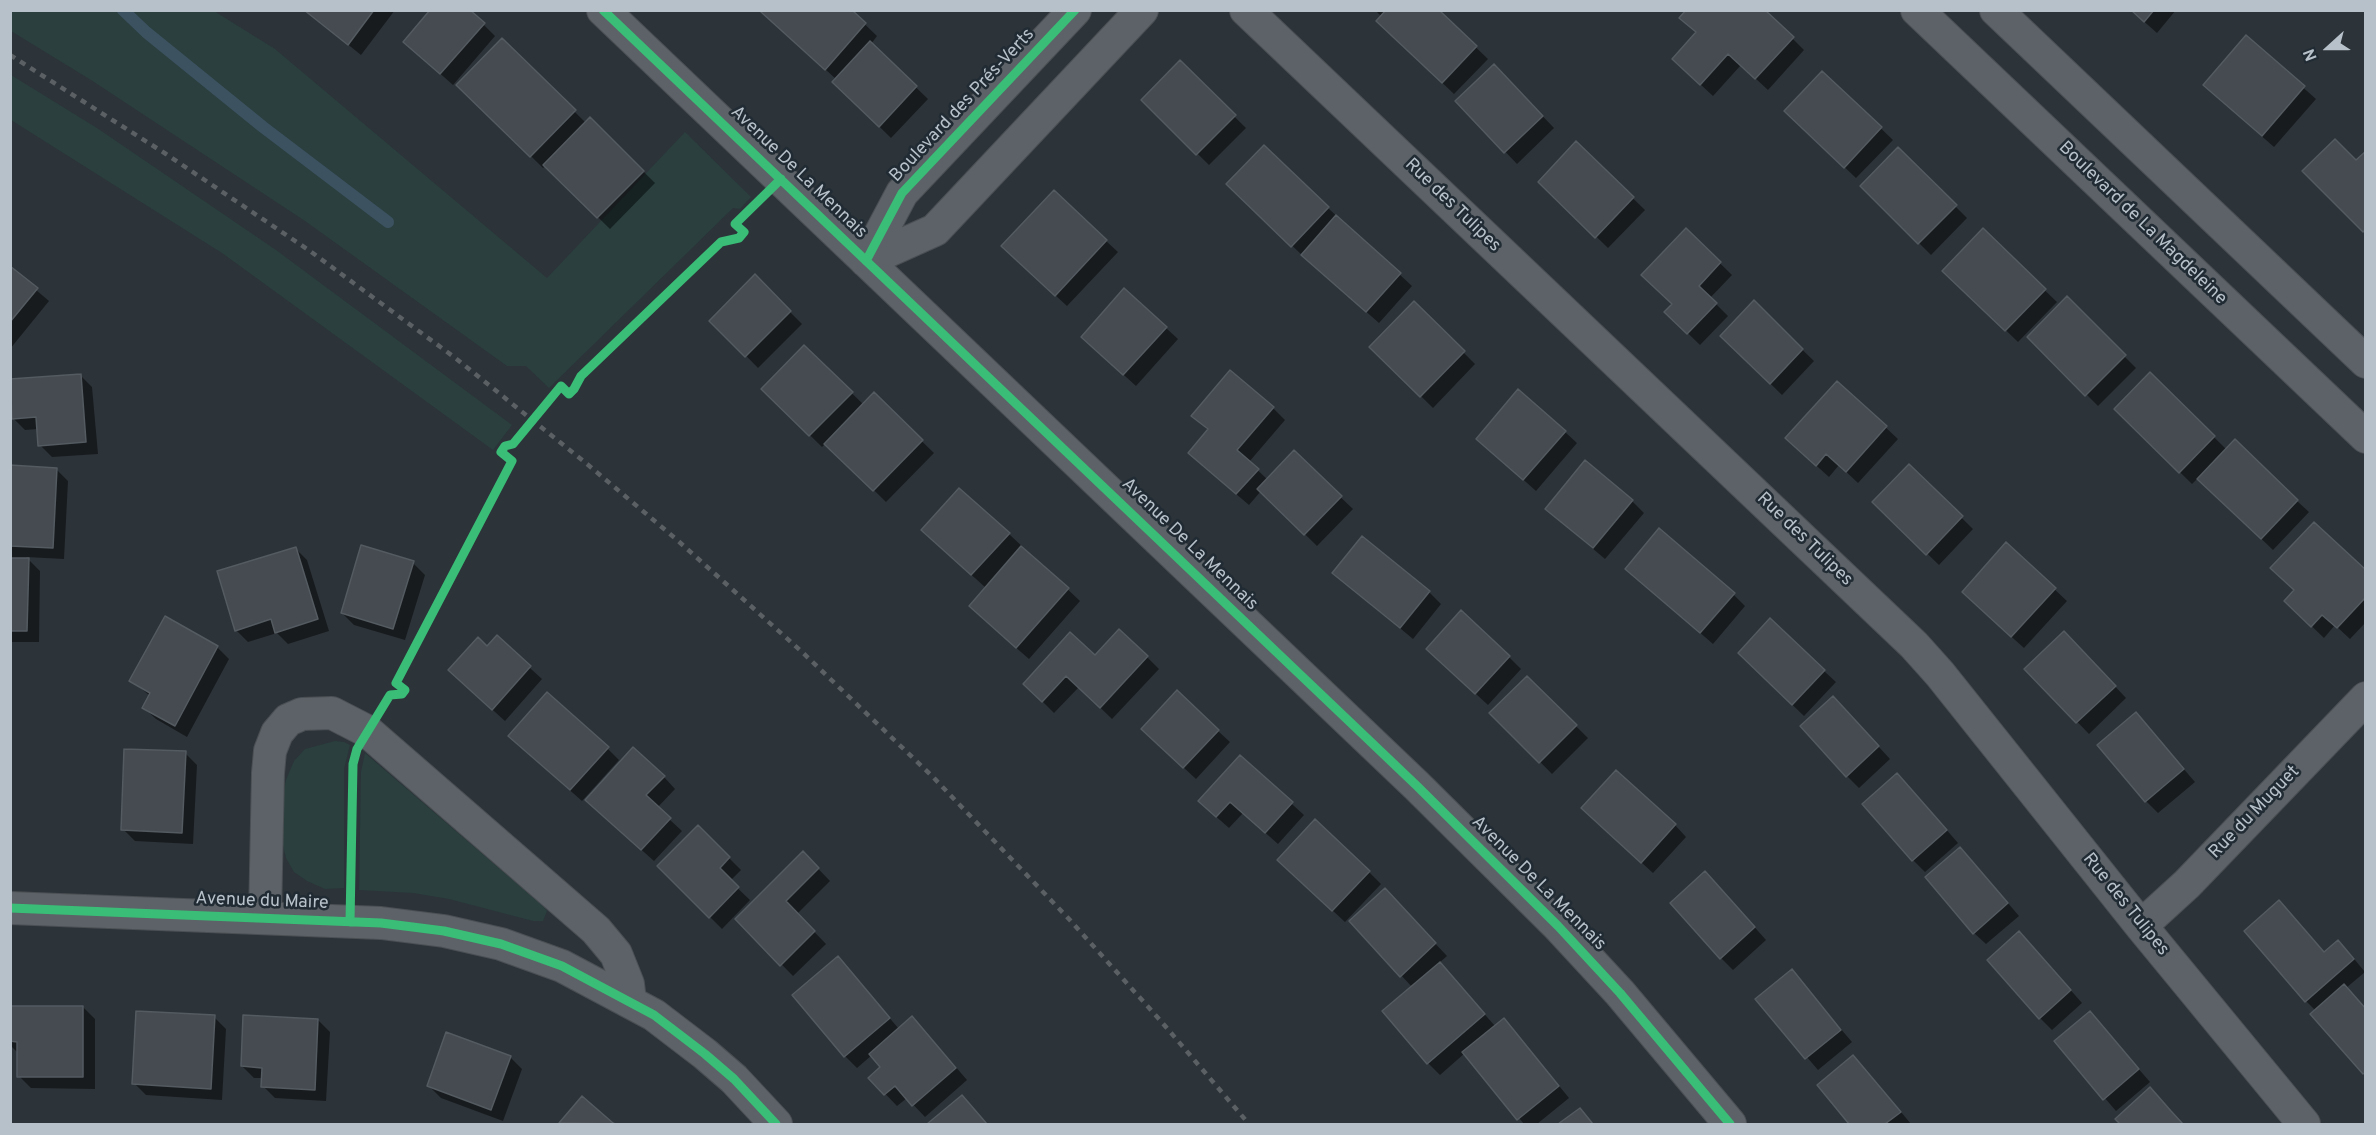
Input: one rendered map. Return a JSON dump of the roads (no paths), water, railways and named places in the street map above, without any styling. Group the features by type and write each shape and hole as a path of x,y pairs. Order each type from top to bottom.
{"street":[{"name":"Avenue De La Mennais","path":"603,10 1417,786 1551,919 1620,993 1730,1125"},
{"name":"Boulevard des Prés-Verts","path":"866,261 902,193 1075,10"},
{"path":"866,261 935,230 1142,10"},
{"name":"Rue des Tulipes","path":"1246,10 1914,645 1940,674 2141,926 2304,1125"},
{"name":"Boulevard de La Magdeleine","path":"1917,10 2366,437"},
{"path":"1996,10 2366,362"},
{"name":"Rue du Muguet","path":"2141,926 2187,884 2366,698"},
{"name":"Avenue du Maire","path":"265,917 270,751 277,733 288,720 302,714 332,713 367,731 596,930 616,954 628,984 630,1000"},
{"name":"Avenue du Maire","path":"10,909 381,923 471,936 562,966 630,1000 654,1015 705,1054 734,1079 776,1125"}],"waterway":[{"path":"123,10 146,32 263,127 388,222"}],"railway":[{"path":"10,55 166,154 310,251 454,357 676,539 801,651 932,776 1068,918 1249,1124"}]}
